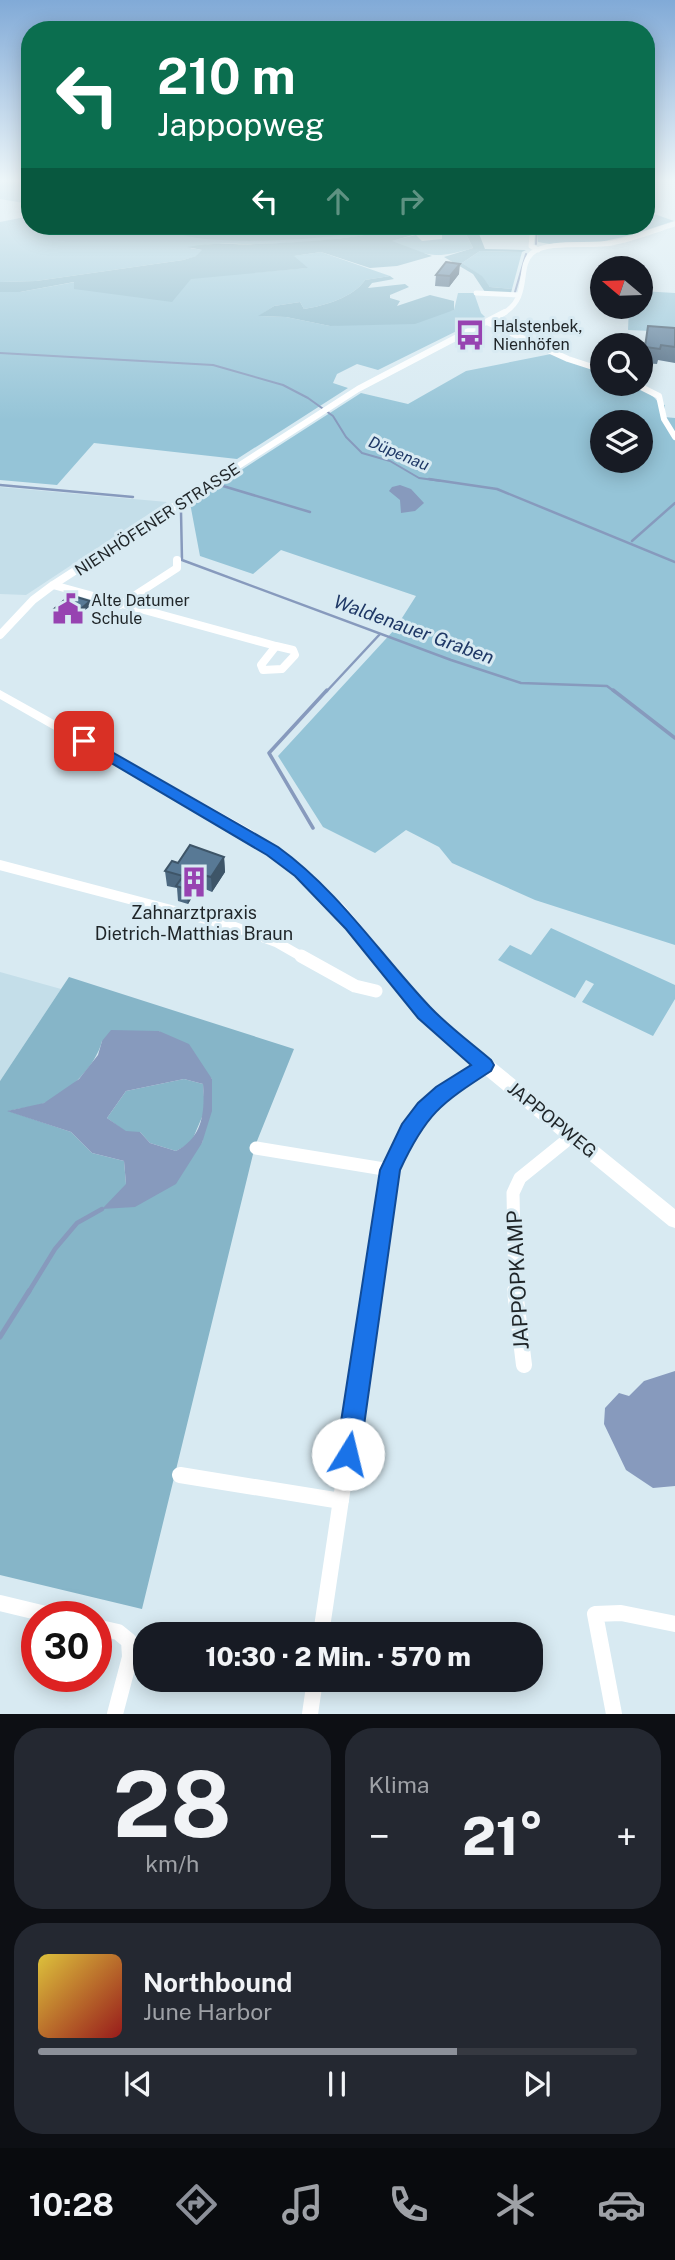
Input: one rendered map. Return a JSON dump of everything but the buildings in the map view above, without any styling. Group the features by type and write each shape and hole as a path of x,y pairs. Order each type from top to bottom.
{"street":[{"path":"476,293 519,295 528,260"},
{"name":"NIENHÖFENER STRASSE","path":"0,635 33,600 53,585 384,374 509,310 519,295"},
{"path":"487,322 568,359 590,366"},
{"path":"653,393 659,396 664,419 675,437"},
{"path":"120,604 177,568 177,560"},
{"path":"53,585 276,646"},
{"name":"JAPPOPWEG","path":"0,694 207,811 301,872 352,925 424,1013 675,1220"},
{"path":"0,865 232,926 275,942 355,986 376,991"},
{"path":"323,1622 390,1170 409,1130 424,1109 443,1092 485,1065"},
{"name":"JAPPOPKAMP","path":"524,1365 515,1300 513,1193 520,1178 572,1136"},
{"path":"256,1148 390,1170"},
{"path":"180,1475 341,1501"},
{"path":"0,1602 21,1607"},
{"path":"614,1714 595,1614 621,1613 675,1624"},
{"path":"112,1631 129,1641 130,1657 115,1714"},
{"path":"310,1714 313,1692"}],"shaded area":[{"path":"0,260 183,260 36,281 0,282"},
{"path":"183,260 299,260 308,268 191,279 172,302 74,289 74,282 20,292 0,292 0,282 36,281"},
{"path":"297,260 344,260 390,276 365,280 354,291 329,303 304,309 300,302 274,306 259,316 286,317 330,326 454,310 458,293 474,293 485,317 378,370 357,364 337,374 333,383 348,388 237,459 94,443 57,485 0,480 0,292 20,292 75,282 74,288 306,268"},
{"path":"345,260 418,260 397,266 370,268"},
{"path":"449,260 467,260 462,263 482,276 490,287 512,289 511,293 485,292 473,274"},
{"path":"467,260 520,260 512,289 490,287 481,276 462,263"},
{"path":"390,276 394,279 372,283 368,288 405,284 409,287 390,295 390,298 400,301 397,306 430,295 454,301 454,310 415,324 330,326 286,317 258,316 274,306 300,302 304,309 329,303 354,291 365,280"},
{"path":"653,292 675,293 675,332 628,330 628,319 653,319"},
{"path":"551,354 590,368 590,396 653,396 660,404 665,405 664,417 675,418 675,945 535,900 452,863 439,847 406,830 375,853 323,827 278,756 395,629 416,596 281,550 253,574 200,556 190,503 361,393 408,404 466,371"},
{"path":"400,485 411,489 424,503 415,511 401,513 400,500 389,491"},
{"path":"0,487 167,502 26,595 0,594"},
{"path":"551,928 675,985 675,999 653,1036 582,1002 594,984 586,980 575,998 498,960 510,945 531,955"},
{"path":"0,972 61,989 0,1081"},
{"path":"69,977 294,1049 255,1146 142,1609 0,1575 0,1081","holes":["159,1031 212,1079 202,1143 126,1184 124,1161 92,1153 71,1132 9,1111 42,1104 61,1094 87,1070 102,1041 137,1032"]},
{"path":"111,1030 159,1031 189,1044 212,1079 212,1111 202,1143 176,1184 135,1207 102,1209 126,1184 124,1161 92,1153 71,1132 7,1111 44,1103 79,1079 98,1055 102,1041","holes":["184,1079 203,1084 202,1114 197,1131 192,1139 176,1151 150,1143 140,1132 126,1131 107,1118 126,1091"]},
{"path":"184,1079 203,1084 205,1110 191,1143 176,1151 150,1143 140,1132 126,1132 107,1118 126,1091"},
{"path":"675,1371 675,1486 653,1488 626,1470 604,1424 605,1408 619,1393 629,1396 644,1381"}],"waterway":[{"path":"515,292 524,260"},
{"name":"Düpenau","path":"0,353 213,365 283,385 308,398 333,416 346,437 362,453 390,461 419,478 441,481"},
{"name":"Düpenau","path":"429,479 497,489 675,562"},
{"name":"Waldenauer Graben","path":"0,485 133,497"},
{"path":"223,486 310,512"},
{"path":"632,541 675,503"},
{"name":"Waldenauer Graben","path":"181,512 182,560 451,660 521,683 607,686 615,692"},
{"path":"326,692 380,634"},
{"path":"313,828 269,753 327,690"},
{"name":"Waldenauer Graben","path":"613,690 675,738"},
{"path":"28,1293 55,1249 77,1223 102,1209"},
{"path":"0,1337 29,1291"}],"place":[{"name":"Halstenbek, Nienhöfen","path":"470,335"},
{"name":"Alte Datumer Schule","path":"68,609"},
{"name":"Zahnarztpraxis Dietrich-Matthias Braun","path":"194,882"}],"route":[{"path":"84,741 207,811 301,872 352,925 424,1013 485,1065 443,1092 424,1109 409,1130 390,1170 348,1454"}]}
